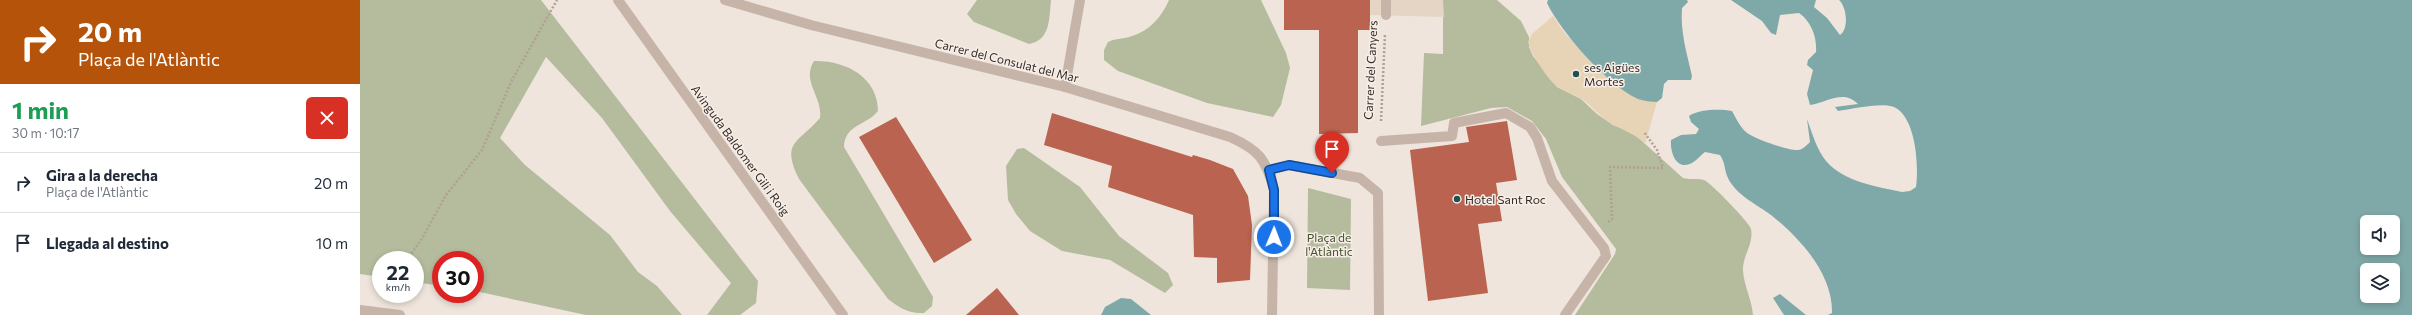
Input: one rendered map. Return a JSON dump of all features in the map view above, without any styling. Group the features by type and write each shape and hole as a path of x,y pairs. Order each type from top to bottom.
{"street":[{"name":"Avinguda Baldomer Gili i Roig","path":"618,0 843,315"},
{"name":"Carrer del Consulat del Mar","path":"725,0 811,25 1065,87 1230,137 1251,146 1269,170"},
{"path":"1065,87 1080,0"},
{"name":"Carrer del Canyers","path":"1386,0 1386,15"},
{"path":"1380,141 1452,136 1454,123 1506,113 1530,127 1537,138 1552,181 1592,234 1606,256 1565,315"},
{"path":"1272,315 1274,190 1269,170 1289,165 1360,178 1378,193 1379,315"},
{"path":"360,310 400,315"}],"path":[{"path":"412,251 446,196 482,150 512,80 557,0"},
{"name":"Carrer del Canyers","path":"1380,141 1386,15"},
{"path":"1592,234 1612,219 1610,167 1663,168 1657,150 1644,132"}],"green space":[{"path":"360,0 541,0 758,281 756,303 740,315 707,315 731,283 670,211 602,118 546,57 500,138 525,165 610,235 638,272 657,286 682,315 586,315 484,293 484,251 432,251 432,285 424,283 424,251 372,251 372,276 360,274"},
{"path":"977,0 1051,0 1048,27 1041,38 1036,42 1029,44 974,22 967,14"},
{"path":"1169,0 1261,0 1286,53 1290,68 1281,105 1273,117 1207,103 1118,71 1104,60 1104,50 1108,42 1129,37 1144,31 1159,18"},
{"path":"1443,0 1497,0 1521,21 1529,37 1529,47 1533,56 1557,87 1581,99 1597,114 1613,125 1633,133 1683,178 1700,179 1708,182 1730,203 1751,229 1751,240 1744,260 1743,271 1753,315 1575,315 1615,254 1616,249 1562,177 1546,139 1532,121 1507,107 1491,108 1421,126 1424,53 1443,54"},
{"path":"814,61 826,61 848,67 858,73 866,80 877,99 878,111 868,120 852,129 845,139 844,147 933,297 932,306 924,313 905,310 888,299 799,179 791,158 794,144 820,118 820,110 810,76"},
{"path":"1024,148 1080,187 1119,236 1168,273 1173,285 1165,293 1110,260 1062,251 1030,231 1016,214 1008,200 1006,166 1017,149"},
{"name":"Plaça de l'Atlàntic","path":"1308,188 1351,199 1350,290 1307,288"}],"sand":[{"name":"ses Aigües Mortes","path":"1553,16 1566,35 1647,101 1657,102 1645,144 1633,135 1607,121 1583,100 1558,87 1545,73 1532,53 1528,42 1532,34"}],"shaded area":[{"path":"1370,0 1443,0 1444,17 1370,15"}],"water":[{"path":"1548,0 1687,0 1688,2 1682,8 1682,25 1684,42 1692,76 1691,80 1668,80 1664,84 1662,98 1657,102 1638,99 1613,83 1586,57 1554,15 1547,3"},
{"path":"1731,0 1816,0 1814,7 1827,18 1840,35 1845,28 1846,18 1844,8 1839,0 2412,0 2412,315 1828,315 1832,313 1831,299 1827,284 1813,258 1782,224 1736,189 1728,178 1720,155 1705,152 1692,163 1686,165 1678,162 1673,155 1671,140 1681,135 1696,134 1699,129 1691,122 1689,116 1699,112 1716,110 1732,111 1742,128 1750,135 1763,141 1793,150 1800,150 1810,142 1807,119 1820,152 1833,168 1842,174 1862,182 1902,192 1910,191 1916,187 1917,167 1914,143 1907,121 1901,112 1894,107 1882,105 1838,111 1835,107 1858,104 1847,97 1835,98 1810,105 1807,94 1813,70 1807,65 1808,60 1816,52 1816,41 1813,31 1804,17 1799,13 1780,15 1776,35 1771,33 1762,21"},
{"path":"1780,294 1806,315 1784,315 1773,298"},
{"path":"1121,298 1131,299 1151,315 1101,315 1105,307"}],"building":[{"path":"1284,0 1370,0 1370,30 1358,30 1358,133 1319,134 1319,30 1284,30"},
{"path":"1052,113 1192,157 1193,155 1210,160 1233,169 1248,196 1252,225 1250,280 1217,283 1217,258 1194,257 1193,215 1108,187 1112,166 1044,145"},
{"path":"896,117 972,240 934,263 859,137"},
{"name":"Hotel Sant Roc","path":"1507,121 1517,180 1496,183 1502,221 1478,224 1488,293 1428,301 1410,150 1469,142 1466,127"},
{"path":"997,288 1019,315 966,315"}],"place":[{"name":"ses Aigües Mortes","path":"1576,74"},
{"name":"Hotel Sant Roc","path":"1457,199"}],"route":[{"path":"1274,237 1274,190 1269,170 1289,165 1332,173"}]}
